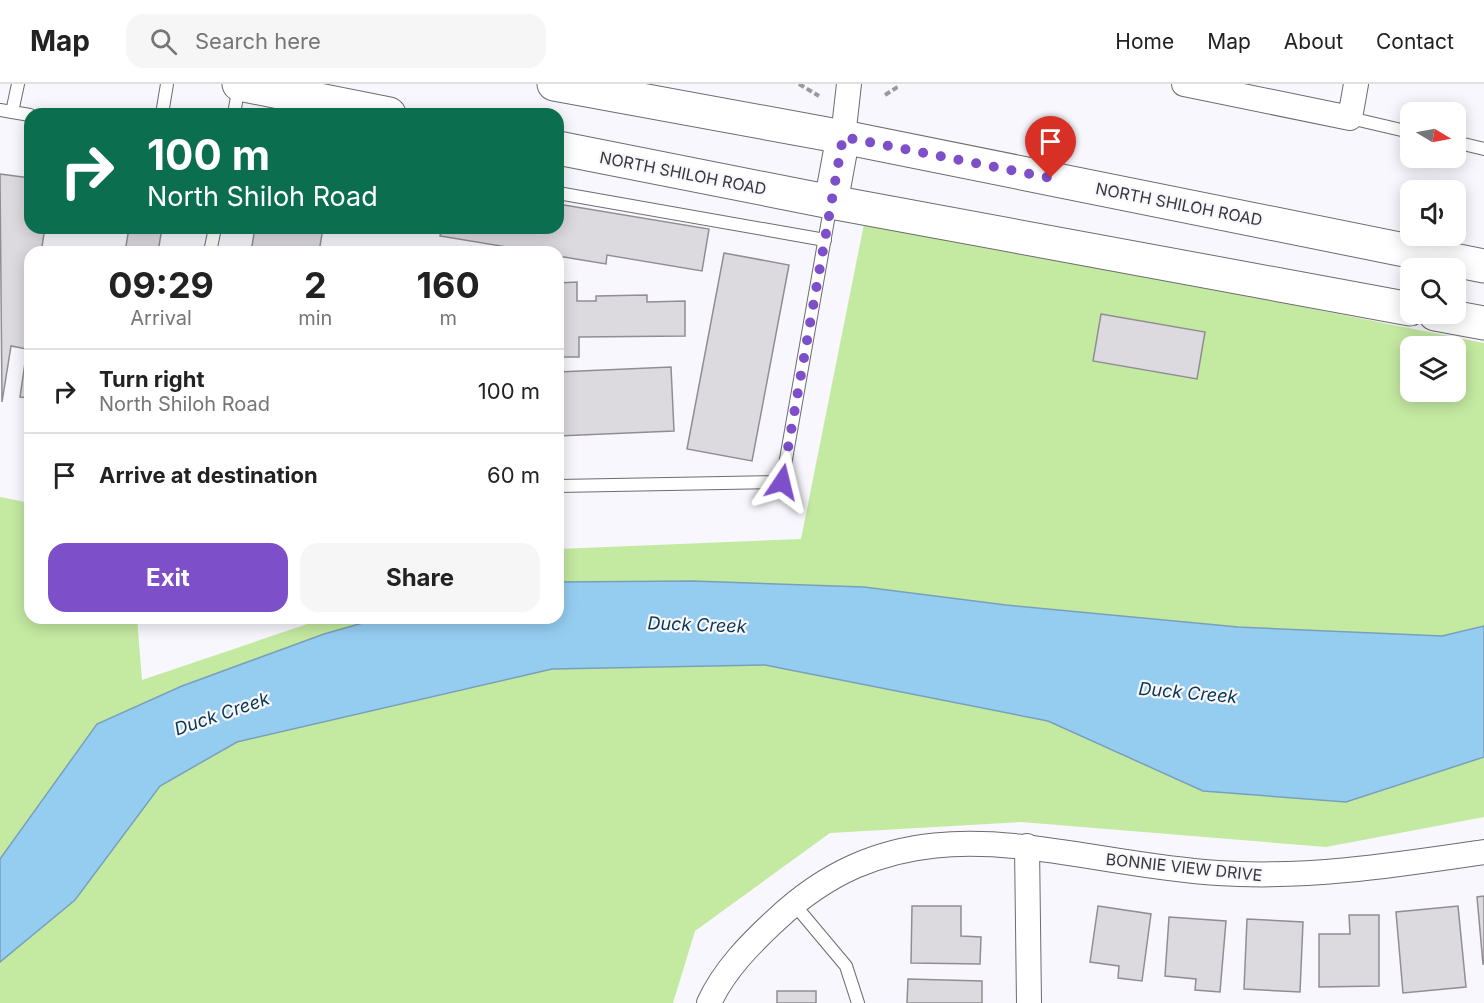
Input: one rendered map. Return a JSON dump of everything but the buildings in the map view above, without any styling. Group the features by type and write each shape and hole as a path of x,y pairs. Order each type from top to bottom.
{"main road":[{"path":"239,84 359,108"},
{"name":"NORTH SHILOH ROAD","path":"554,84 843,137 1484,266"},
{"path":"831,202 843,137"},
{"name":"NORTH SHILOH ROAD","path":"564,149 831,202 1400,307"},
{"path":"1466,320 1484,323"}],"street":[{"path":"843,137 849,84"},
{"path":"1184,84 1350,118 1356,84"},
{"name":"BONNIE VIEW DRIVE","path":"709,1003 730,967 758,936 794,904 858,864 933,844 972,842 1028,846 1143,865 1273,876 1382,867 1484,852"},
{"path":"1028,846 1029,1003"}],"lane":[{"path":"18,84 6,111 24,114"},
{"path":"163,108 167,84"},
{"path":"235,108 239,84"},
{"path":"1350,118 1400,130"},
{"path":"1466,145 1484,149"},
{"path":"564,194 825,240"},
{"path":"564,486 782,482 831,202"},
{"path":"794,904 846,966 858,1003"}],"path":[{"path":"798,84 819,96"},
{"path":"885,95 896,88 893,84"}],"green space":[{"path":"865,219 1449,336 1400,336 1400,402 1466,402 1466,339 1484,343 1484,817 1326,847 1021,822 830,833 695,931 673,1003 0,1003 0,497 24,502 24,624 137,624 142,680 307,624 564,624 564,549 801,539"}],"water":[{"name":"Duck Creek","path":"693,581 864,587 1006,605 1238,627 1442,636 1484,626 1484,757 1346,802 1203,791 1048,721 765,665 552,669 237,742 160,786 75,900 0,962 0,859 97,724 182,686 324,634 359,624 564,624 564,582"}],"route":[{"path":"782,482 843,137 1051,178"}]}
